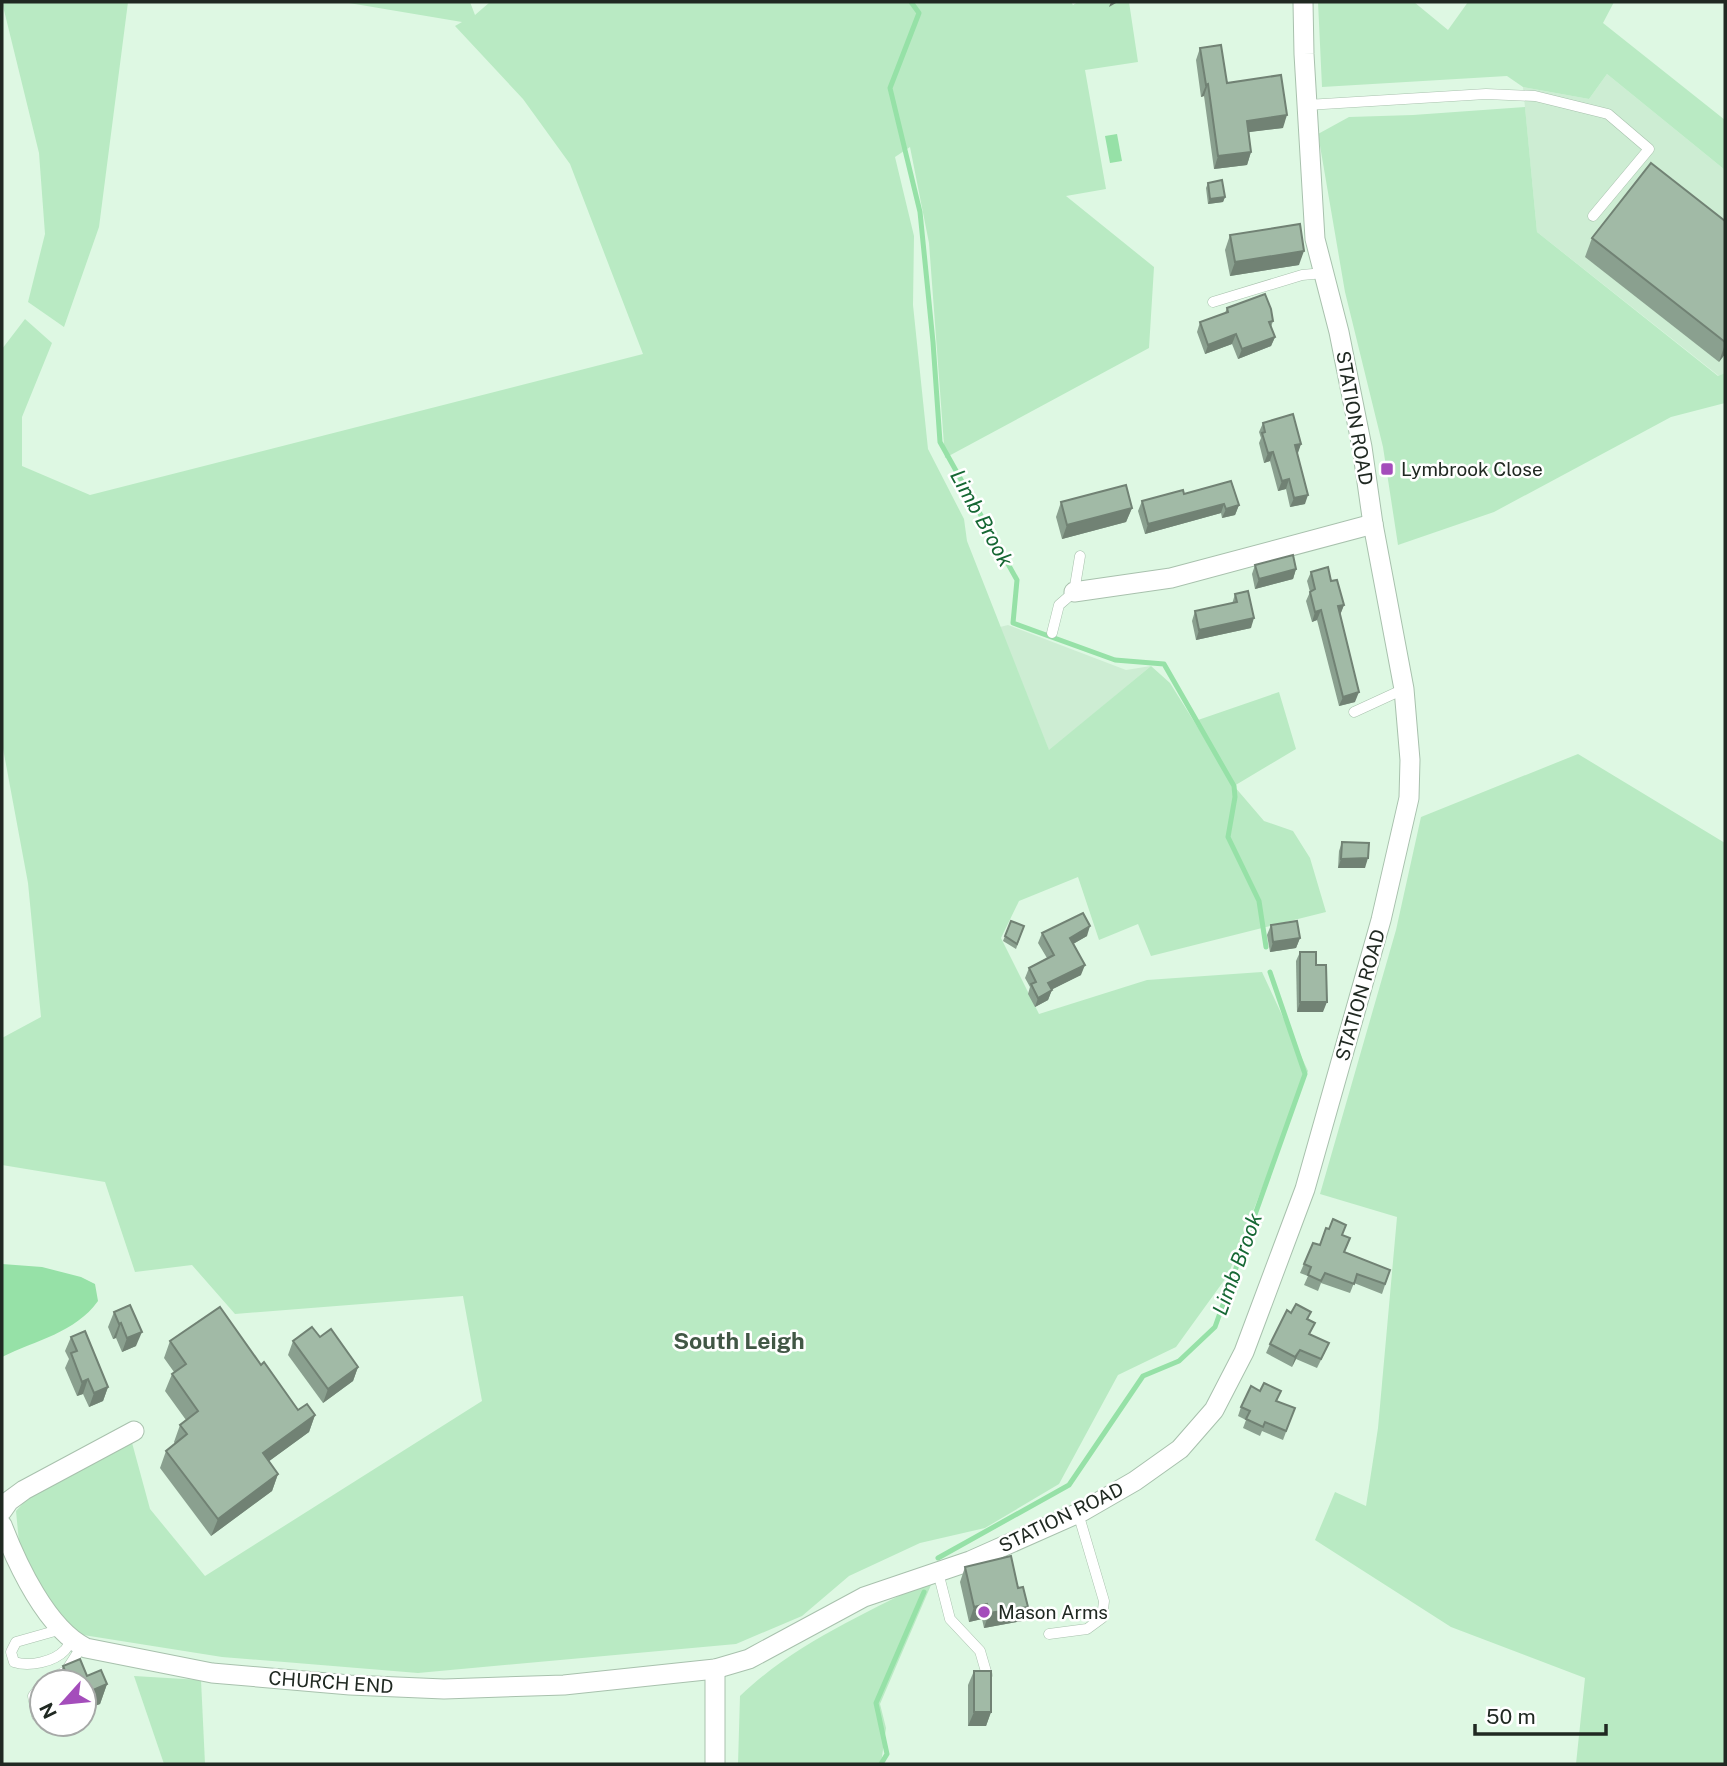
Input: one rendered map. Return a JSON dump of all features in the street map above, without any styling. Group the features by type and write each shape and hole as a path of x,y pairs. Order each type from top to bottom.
{"street":[{"name":"STATION ROAD","path":"715,1670 749,1659 864,1597 970,1561 1078,1513 1135,1481 1180,1449 1214,1410 1244,1352 1305,1189 1399,848 1409,797 1410,760 1404,689 1373,524 1362,447 1339,332 1315,239 1303,2"},
{"path":"1074,592 1171,578 1373,524"},
{"path":"2,1511 9,1501 24,1490 134,1431"},
{"path":"4,1534 36,1594 71,1638"},
{"name":"CHURCH END","path":"71,1638 212,1673 350,1685 444,1689 564,1685 715,1670"},
{"path":"715,1670 715,1764"}],"lane":[{"path":"1307,105 1486,94 1535,96 1608,114 1649,149 1593,216"},
{"path":"1213,302 1302,275 1324,273"},
{"path":"1052,633 1059,605 1074,592 1080,556"},
{"path":"1354,712 1404,689"},
{"path":"1048,1634 1087,1629 1102,1618 1104,1601 1078,1513"},
{"path":"938,1572 950,1619 980,1651 987,1675"},
{"path":"71,1638 65,1650 44,1662 24,1665 14,1662 11,1652 16,1642 71,1638"},
{"path":"66,1668 71,1638"}],"shaded area":[{"path":"2,2 128,2 99,227 64,327 28,302 45,234 39,153"},
{"path":"343,2 470,2 475,15 490,2 1071,2 1073,5 1078,2 1129,2 1138,62 1085,70 1106,189 1066,196 1154,267 1149,348 945,458 929,243 910,147 895,157 914,236 913,305 928,449 964,519 967,541 1049,750 1151,666 1170,683 1225,771 1198,720 1279,692 1296,749 1234,786 1264,821 1293,831 1310,858 1326,912 1151,956 1138,924 1099,940 1078,877 1019,901 1001,938 1039,1014 1147,980 1262,972 1308,1071 1228,1275 1176,1347 1118,1375 1059,1484 985,1528 920,1543 849,1576 802,1616 736,1644 418,1673 222,1657 77,1634 40,1591 19,1542 16,1511 38,1487 131,1439 150,1509 205,1576 482,1401 463,1296 235,1314 192,1265 135,1272 105,1182 2,1165 2,1038 41,1017 28,883 2,743 2,349 25,319 52,343 22,417 22,466 90,495 643,354 570,164 523,99 455,26 462,22"},
{"path":"1318,2 1414,2 1448,30 1468,2 1614,2 1603,23 1725,120 1725,170 1607,74 1589,99 1523,87 1507,76 1322,87"},
{"path":"1607,74 1725,170 1725,373 1719,376 1537,232 1523,87 1589,99"},
{"path":"1525,107 1537,232 1718,376 1725,373 1725,403 1671,417 1494,512 1398,545 1383,447 1345,292 1318,134 1349,117"},
{"path":"1117,134 1122,161 1110,163 1105,136"},
{"path":"1008,625 1126,670 1151,666 1049,751 1000,627"},
{"path":"1578,754 1725,843 1725,1764 1576,1764 1585,1678 1451,1627 1315,1540 1335,1492 1366,1506 1378,1428 1397,1217 1320,1194 1396,930 1421,817"},
{"path":"2,1264 42,1267 81,1277 95,1284 98,1301 78,1321 54,1335 2,1357"},
{"path":"934,1578 880,1704 886,1728 881,1764 738,1764 740,1696 761,1677 808,1645"},
{"path":"134,1676 201,1680 205,1764 164,1764"}],"building":[{"path":"1221,45 1227,83 1281,75 1287,115 1247,121 1251,152 1218,156 1200,48"},
{"path":"1651,163 1725,221 1725,342 1592,238"},
{"path":"1222,180 1225,197 1210,199 1208,183"},
{"path":"1300,224 1304,251 1235,262 1230,235"},
{"path":"1265,294 1273,321 1269,322 1275,337 1242,349 1236,334 1208,345 1200,322 1228,312 1227,308"},
{"path":"1293,414 1301,444 1295,445 1308,495 1294,498 1289,479 1282,481 1273,452 1268,453 1262,433 1265,432 1263,423"},
{"path":"1231,481 1239,505 1226,509 1224,504 1148,524 1142,501 1183,490 1184,494"},
{"path":"1126,485 1132,508 1067,525 1061,502"},
{"path":"1293,555 1296,569 1259,579 1255,565"},
{"path":"1328,567 1331,581 1337,580 1344,605 1338,606 1359,692 1343,697 1321,610 1315,612 1310,592 1315,589 1311,572"},
{"path":"1248,591 1254,618 1199,630 1195,611 1237,602 1235,594"},
{"path":"1342,842 1369,843 1368,858 1341,859"},
{"path":"1083,913 1090,926 1070,938 1085,965 1048,983 1052,990 1038,998 1031,984 1036,982 1029,968 1054,955 1042,933"},
{"path":"1011,921 1024,926 1017,944 1005,936"},
{"path":"1297,921 1300,938 1273,942 1271,925"},
{"path":"1300,952 1316,952 1316,965 1326,965 1327,1002 1300,1002"},
{"path":"1333,1219 1346,1225 1342,1235 1350,1238 1344,1252 1390,1270 1385,1284 1357,1274 1354,1284 1325,1273 1321,1281 1308,1275 1311,1267 1304,1264 1313,1243 1320,1245 1326,1228 1329,1229"},
{"path":"1296,1304 1311,1312 1307,1319 1315,1323 1309,1334 1329,1343 1321,1359 1300,1350 1295,1357 1270,1344 1287,1310 1291,1313"},
{"path":"130,1305 142,1332 127,1338 114,1312"},
{"path":"220,1307 261,1365 264,1362 298,1410 307,1404 315,1415 263,1453 278,1474 218,1519 166,1451 187,1434 180,1425 198,1411 172,1374 186,1364 170,1341"},
{"path":"312,1327 320,1337 331,1329 358,1367 328,1389 293,1341"},
{"path":"85,1331 108,1387 94,1393 88,1379 82,1382 71,1353 77,1351 71,1337"},
{"path":"1264,1383 1281,1391 1276,1401 1295,1408 1286,1431 1265,1422 1263,1427 1246,1419 1250,1411 1241,1407 1251,1386 1260,1391"},
{"path":"1011,1556 1018,1588 1023,1587 1028,1607 989,1613 987,1604 974,1607 965,1567"},
{"path":"80,1659 84,1668 64,1668 63,1666"},
{"path":"101,1670 107,1684 98,1688 98,1671"},
{"path":"974,1671 991,1671 991,1712 974,1712"}],"waterway":[{"name":"Limb Brook","path":"911,2 919,13 890,88 920,212 940,442 1017,580 1013,623 1115,660 1164,664 1234,786 1235,797 1228,837 1259,901 1266,947"},
{"name":"Limb Brook","path":"938,1558 1069,1485 1143,1376 1179,1361 1215,1327 1305,1074 1270,972"},
{"name":"Limb Brook","path":"881,1764 887,1754 876,1703 924,1592"}],"place":[{"name":"Lymbrook Close","path":"1387,469"},
{"name":"Mason Arms","path":"984,1612"}],"district":[{"name":"South Leigh","path":"739,1340"}]}
